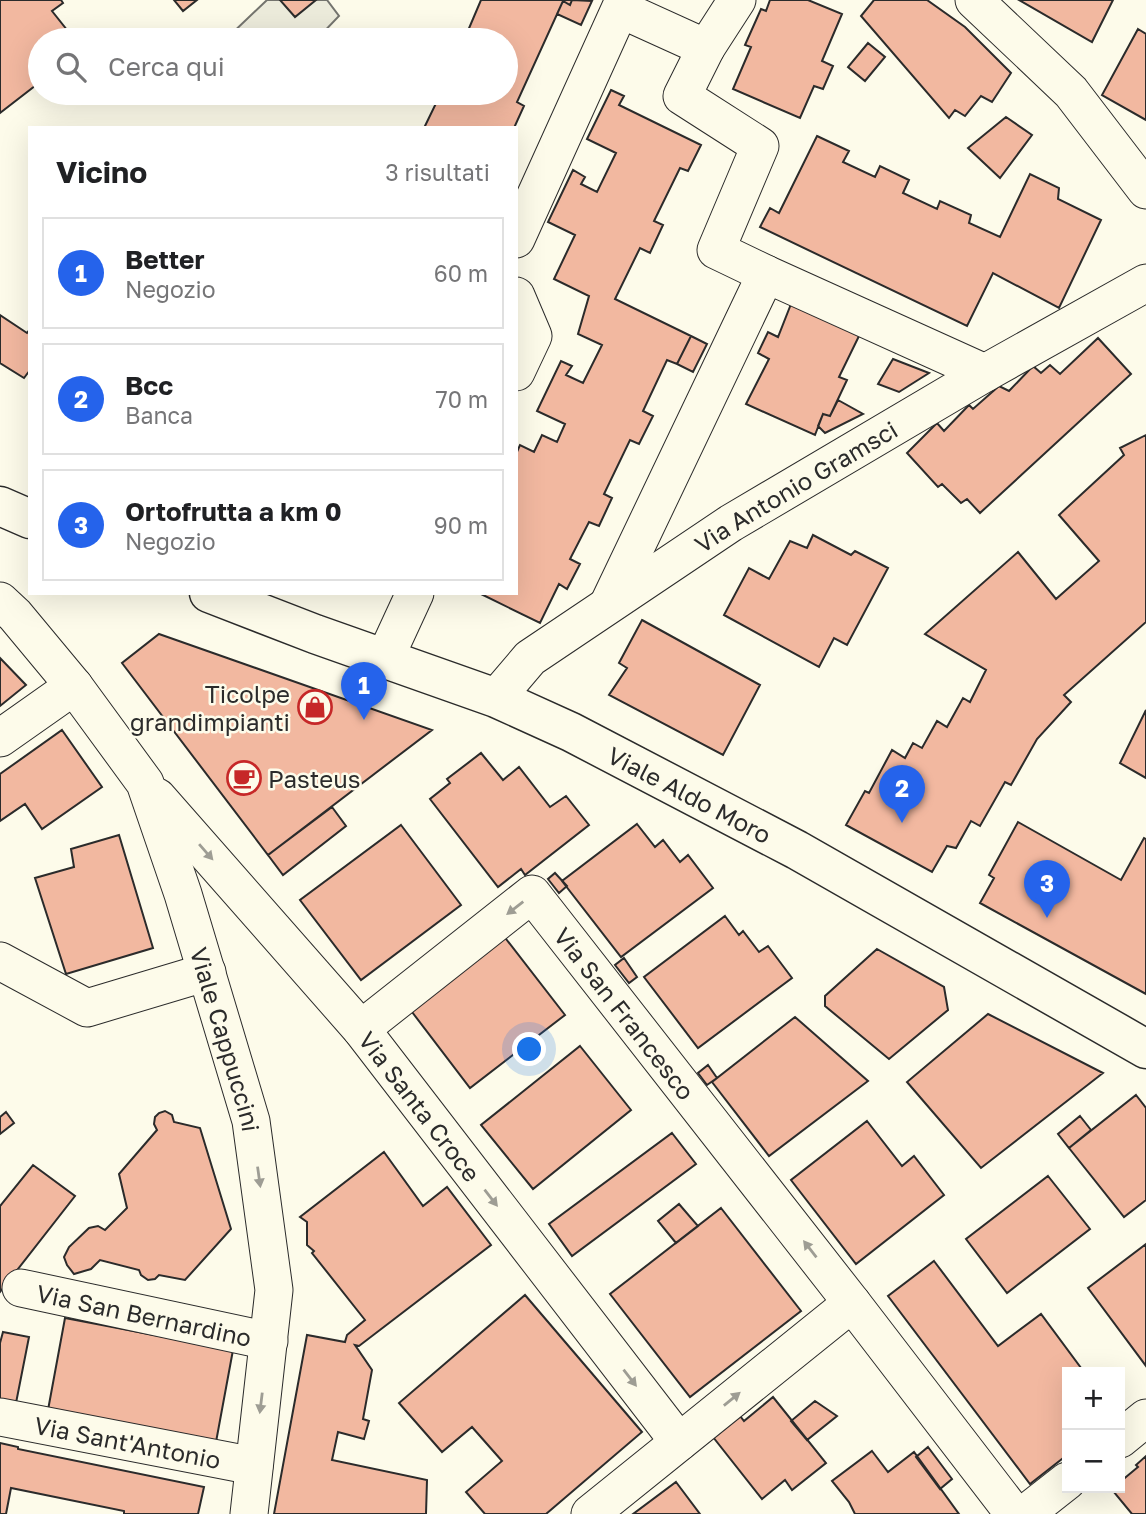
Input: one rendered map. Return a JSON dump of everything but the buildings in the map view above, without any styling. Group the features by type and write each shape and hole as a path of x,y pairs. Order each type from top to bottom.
{"main road":[{"name":"Viale Aldo Moro","path":"213,595 496,698 571,732 797,850 1146,1049"}],"street":[{"path":"737,0 706,48 681,96 760,146 716,250 985,373"},
{"path":"974,0 1071,92 1146,190"},
{"path":"518,235 620,9 706,48"},
{"path":"609,604 766,274"},
{"name":"Via Antonio Gramsci","path":"496,698 530,658 730,523 985,373 1146,283"},
{"path":"518,301 533,336 518,368"},
{"name":"Viale Cappuccini","path":"0,575 7,608 74,686 145,783 183,894 251,1121 274,1290 249,1514"},
{"path":"386,658 414,595"},
{"path":"0,738 74,686"},
{"name":"Via Santa Croce","path":"145,783 362,1029 679,1442"},
{"name":"Via San Francesco","path":"362,1029 532,894 1014,1514"},
{"path":"0,961 87,1008 207,972"},
{"name":"Via San Bernardino","path":"21,1289 269,1341"},
{"path":"590,1514 852,1303"},
{"name":"Via Sant'Antonio","path":"0,1417 254,1466"},
{"path":"1125,1435 1146,1419"},
{"path":"1025,1514 1062,1485"}],"shaded area":[{"path":"267,0 327,0 339,16 328,28 238,28"}],"place":[{"name":"Ticolpe grandimpianti","path":"315,707"},
{"name":"Better","path":"364,720"},
{"name":"Pasteus","path":"244,778"},
{"name":"Bcc","path":"902,823"},
{"name":"Ortofrutta a km 0","path":"1047,918"}]}
